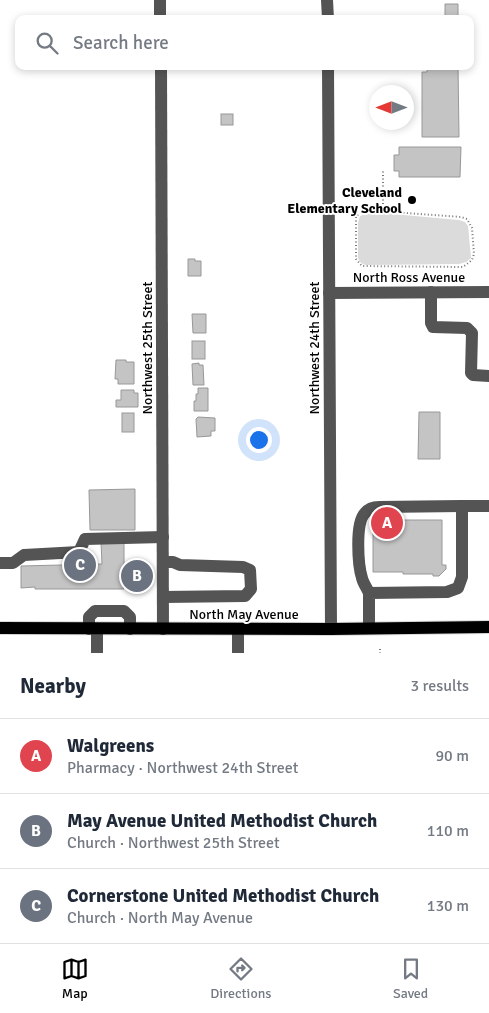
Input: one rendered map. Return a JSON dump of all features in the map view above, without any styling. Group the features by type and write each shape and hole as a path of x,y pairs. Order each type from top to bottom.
{"main road":[{"name":"North May Avenue","path":"0,628 331,629 489,627"}],"street":[{"path":"160,0 160,15"},
{"path":"328,0 328,15"},
{"name":"Northwest 25th Street","path":"161,70 164,629"},
{"name":"Northwest 24th Street","path":"328,70 331,629"},
{"path":"431,292 431,323 433,327 467,328 470,330 472,334 471,373 473,375 489,376"},
{"name":"North Ross Avenue","path":"329,293 489,292"},
{"path":"369,592 447,592 458,588 462,577 462,506"},
{"path":"369,628 369,592 362,580 359,568 359,524 366,511 379,507 489,506"},
{"path":"0,563 13,563 24,555 79,552 85,539 163,537"},
{"path":"163,562 173,562 180,565 244,568 250,570 251,589 245,596 163,597"},
{"path":"97,653 89,617 95,611 124,611 130,617 130,629"},
{"path":"238,629 238,653"}],"path":[{"path":"383,211 384,171"},
{"path":"365,210 383,211 467,219 472,228 474,254 472,260 463,267 362,266 356,259 356,216 365,210"}],"shaded area":[{"path":"370,212 465,222 468,226 471,258 459,264 365,265 358,258 358,223 360,216"}],"building":[{"path":"445,4 458,4 458,15 445,15"},
{"path":"427,70 458,70 459,137 422,137 422,72 427,72"},
{"path":"221,114 233,114 233,125 221,125"},
{"path":"399,147 461,147 460,177 399,177 399,171 394,171 394,155 399,155"},
{"path":"188,259 201,261 201,276 188,276"},
{"path":"192,314 206,314 206,333 193,333"},
{"path":"192,341 205,341 205,359 192,359"},
{"path":"116,360 134,362 134,384 118,384 118,379 115,379"},
{"path":"199,363 199,365 203,365 204,385 193,385 192,364"},
{"path":"198,388 208,388 208,411 194,411 194,401 196,401"},
{"path":"121,390 134,390 134,393 138,393 138,407 116,407 116,400 121,400"},
{"path":"419,412 440,412 440,459 418,459"},
{"path":"122,413 134,413 134,432 122,432"},
{"path":"198,417 215,418 215,431 211,431 211,436 197,437 196,419"},
{"path":"135,489 135,530 90,530 89,490"},
{"path":"373,520 442,520 442,565 446,565 446,569 439,576 433,576 433,574 403,574 403,572 373,572"},
{"path":"101,542 124,542 124,589 21,588 21,566 102,564"}],"place":[{"name":"Cleveland Elementary School","path":"412,200"},
{"name":"Walgreens","path":"387,523"},
{"name":"Cornerstone United Methodist Church","path":"80,565"},
{"name":"May Avenue United Methodist Church","path":"137,576"}]}
